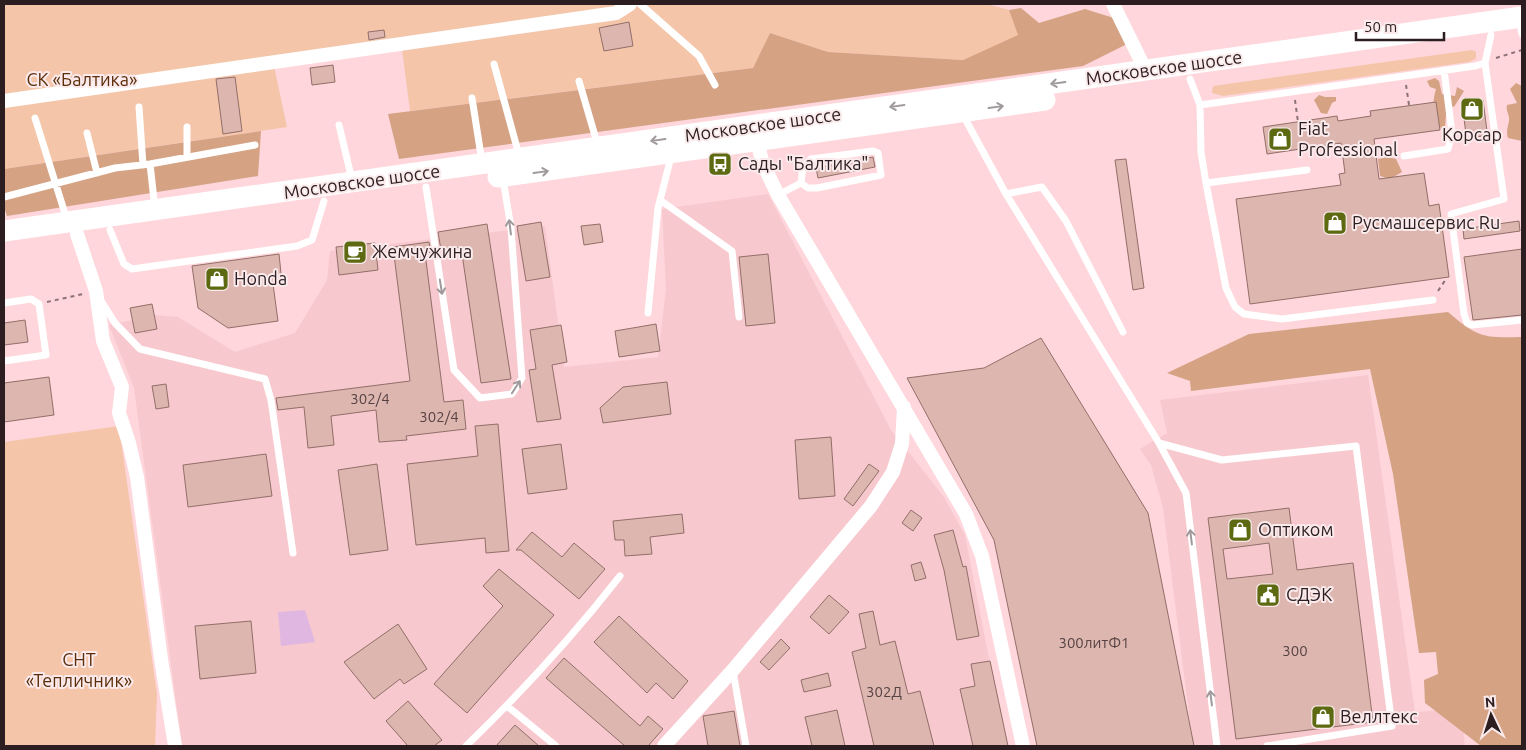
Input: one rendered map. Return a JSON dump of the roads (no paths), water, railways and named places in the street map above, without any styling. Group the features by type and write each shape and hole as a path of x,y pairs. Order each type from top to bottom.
{"main road":[{"name":"Московское шоссе","path":"4,231 72,228 110,230 672,154 756,134 1146,71 1522,32"},
{"name":"Московское шоссе","path":"4,244 156,210 483,164 598,148 756,134 962,112 1522,32"}],"street":[{"path":"4,101 616,13 630,4"},
{"path":"1113,4 1146,71"},
{"path":"756,134 763,164 778,195 966,514 982,556 1023,746"},
{"path":"72,228 96,291 103,341 122,387 119,413 129,443 137,478 160,659 175,746"},
{"path":"664,746 733,670 871,506 893,472 899,454 902,444 904,407"}],"lane":[{"path":"640,4 699,56 715,85"},
{"path":"1491,35 1485,63 1504,199 1451,214 1464,314 1467,324 1522,320"},
{"path":"1200,106 1485,63"},
{"path":"494,64 521,159"},
{"path":"1404,156 1448,149 1452,133 1444,70"},
{"path":"1190,79 1200,106 1201,152 1226,288 1235,307 1244,314 1282,320 1433,300"},
{"path":"579,81 598,148"},
{"path":"472,98 483,164"},
{"path":"139,107 146,165 156,210"},
{"path":"962,112 1006,194 1159,443 1186,493 1217,746"},
{"path":"35,118 54,184 72,228"},
{"path":"339,125 353,183"},
{"path":"187,127 187,157"},
{"path":"87,133 97,173"},
{"path":"4,197 115,168 146,165 255,145"},
{"path":"873,151 878,153 881,175 817,188 808,188 801,183 803,166 811,159 873,151"},
{"path":"648,313 660,200 672,154"},
{"path":"1206,183 1307,170"},
{"path":"426,187 454,370 480,398 512,394 522,378 511,228 503,177"},
{"path":"778,195 801,183"},
{"path":"1006,194 1042,187 1066,221 1123,332"},
{"path":"660,200 732,251 739,317"},
{"path":"110,230 124,264 132,269 297,246 312,240 324,201"},
{"path":"96,291 115,323 140,349 265,379 271,400 293,553"},
{"path":"4,303 31,299 38,304 46,355 4,362"},
{"path":"1159,443 1222,460 1356,446 1392,726 1267,746"},
{"path":"466,746 507,706 586,620 620,576"},
{"path":"733,670 746,746"},
{"path":"507,706 556,746"}],"place":[{"name":"Корсар","path":"1472,109"},
{"name":"Fiat Professional","path":"1280,139"},
{"name":"Сады \"Балтика\"","path":"720,164"},
{"name":"Русмашсервис Ru","path":"1335,223"},
{"name":"Жемчужина","path":"355,252"},
{"name":"Honda","path":"217,279"},
{"name":"Оптиком","path":"1240,530"},
{"name":"СДЭК","path":"1268,595"},
{"name":"Веллтекс","path":"1323,717"}],"park label":[{"name":"СК «Балтика»","path":"82,80"},
{"name":"СНТ «Тепличник»","path":"79,670"}]}
